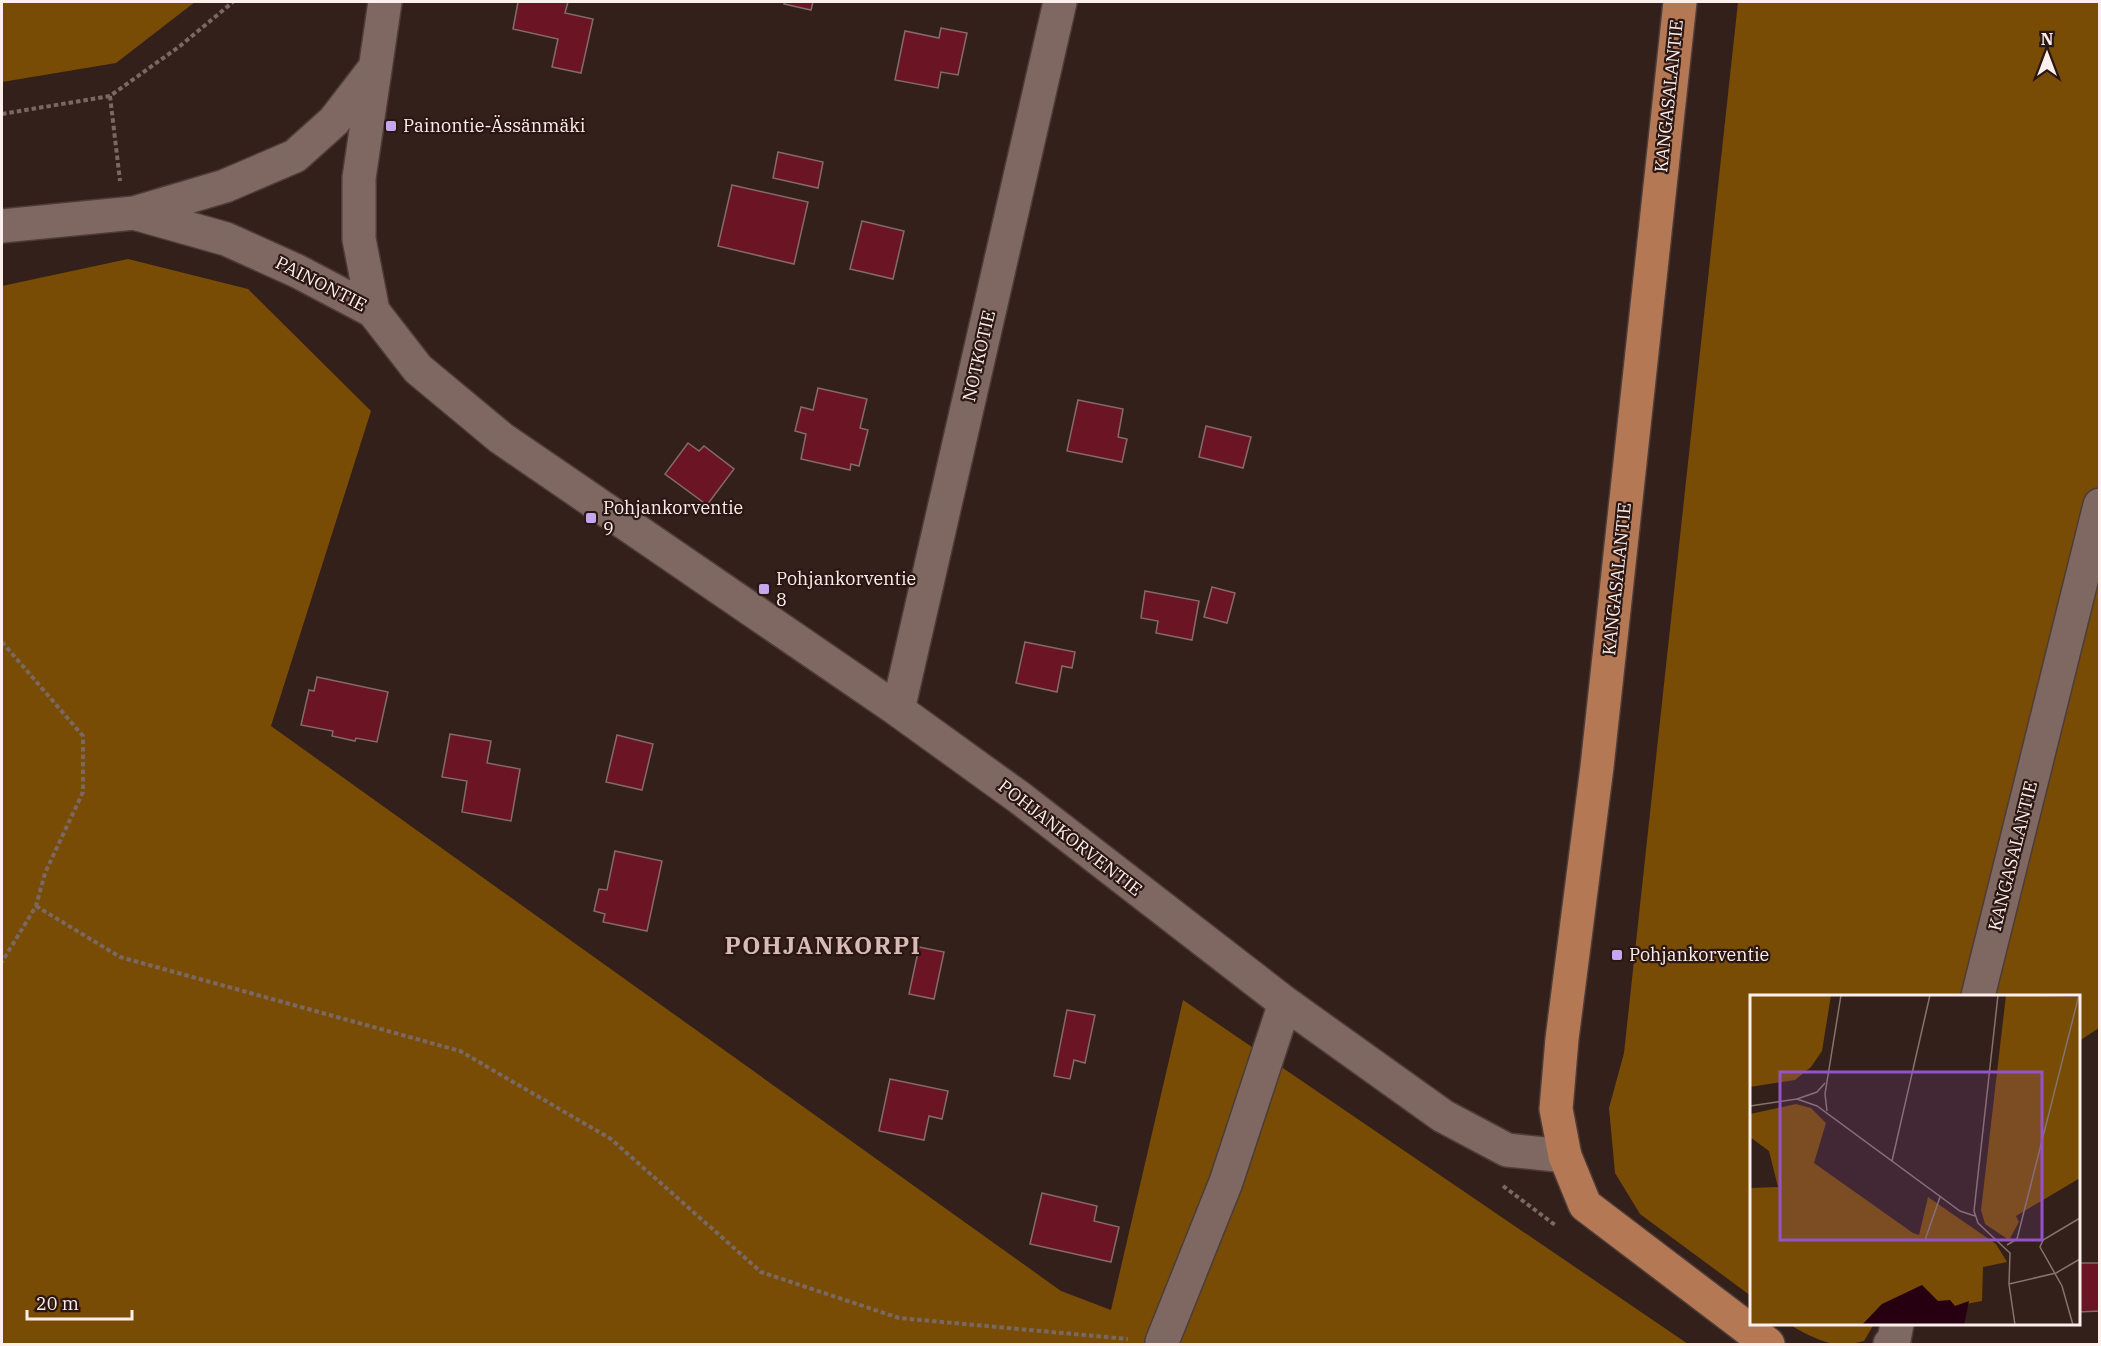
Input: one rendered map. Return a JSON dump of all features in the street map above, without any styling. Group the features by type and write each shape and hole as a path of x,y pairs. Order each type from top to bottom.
{"main road":[{"name":"KANGASALANTIE","path":"1564,1156 1556,1109 1562,1039 1597,767 1680,2"},
{"path":"1564,1156 1585,1205 1768,1344"}],"street":[{"name":"PAINONTIE","path":"373,311 359,239 359,178 385,2"},
{"name":"NOTKOTIE","path":"898,710 1060,2"},
{"path":"134,213 225,186 295,156 334,121 377,66"},
{"name":"PAINONTIE","path":"2,226 134,213 226,239 297,271 373,311"},
{"name":"POHJANKORVENTIE","path":"373,311 418,369 501,438 898,710 1020,798 1285,1003 1443,1116 1507,1150 1564,1156"},
{"name":"KANGASALANTIE","path":"1978,995 2100,505"},
{"path":"1162,1342 1226,1182 1285,1003"},
{"path":"1890,1344 1894,1340 1897,1325"}],"path":[{"path":"2,114 110,96 180,46 233,2"},
{"path":"2,642 83,736 83,792 45,873 36,906 2,962"},
{"path":"36,906 120,957 460,1051 611,1139 761,1272 899,1318 1162,1342"}],"shaded area":[{"path":"2,2 195,2 116,63 2,82"},
{"path":"1738,2 2099,2 2099,1028 2080,1040 2080,995 1750,995 1750,1295 1640,1214 1615,1173 1609,1108 1624,1053"},
{"path":"128,259 248,289 371,411 271,726 1061,1291 1111,1310 1183,1000 1688,1344 2,1344 2,286"},
{"path":"1791,1325 1873,1325 1864,1341 1842,1345 1829,1343"}],"building":[{"path":"518,2 568,2 565,13 593,19 581,73 552,67 558,39 513,29"},
{"path":"785,2 813,2 811,10 784,4"},
{"path":"941,28 967,33 958,75 941,72 938,88 895,80 905,31 939,38"},
{"path":"778,152 823,162 818,188 773,178"},
{"path":"732,185 808,202 794,264 718,246"},
{"path":"862,221 904,231 893,279 850,269"},
{"path":"818,388 867,399 860,428 868,430 859,466 851,464 850,470 801,459 806,434 795,431 801,407 813,410"},
{"path":"1078,400 1123,409 1118,437 1127,439 1122,462 1067,451"},
{"path":"1206,426 1251,437 1243,468 1199,457"},
{"path":"688,443 699,451 704,446 734,469 707,505 665,474"},
{"path":"1212,587 1235,593 1227,623 1204,617"},
{"path":"1145,591 1199,601 1192,640 1156,633 1158,621 1141,618"},
{"path":"1025,642 1075,652 1072,668 1062,666 1057,692 1016,683"},
{"path":"317,677 388,692 377,742 356,738 355,741 332,736 333,731 301,725 309,690 314,691"},
{"path":"450,734 491,741 487,763 520,769 511,821 462,812 467,781 442,777"},
{"path":"617,735 653,744 642,790 606,782"},
{"path":"615,851 662,861 647,931 603,922 605,914 594,911 599,889 607,890"},
{"path":"919,947 944,952 934,999 909,994"},
{"path":"1067,1010 1095,1015 1085,1063 1074,1060 1070,1079 1054,1076"},
{"path":"890,1079 948,1091 942,1119 929,1116 924,1140 879,1131"},
{"path":"1042,1193 1097,1206 1094,1221 1119,1227 1111,1262 1030,1244"},
{"path":"2080,1263 2100,1263 2100,1311 2080,1312"}],"place":[{"name":"Painontie-Ässänmäki","path":"391,126"},
{"name":"Pohjankorventie 9","path":"591,518"},
{"name":"Pohjankorventie 8","path":"764,589"},
{"name":"Pohjankorventie","path":"1617,955"}],"district":[{"name":"POHJANKORPI","path":"823,946"}]}
